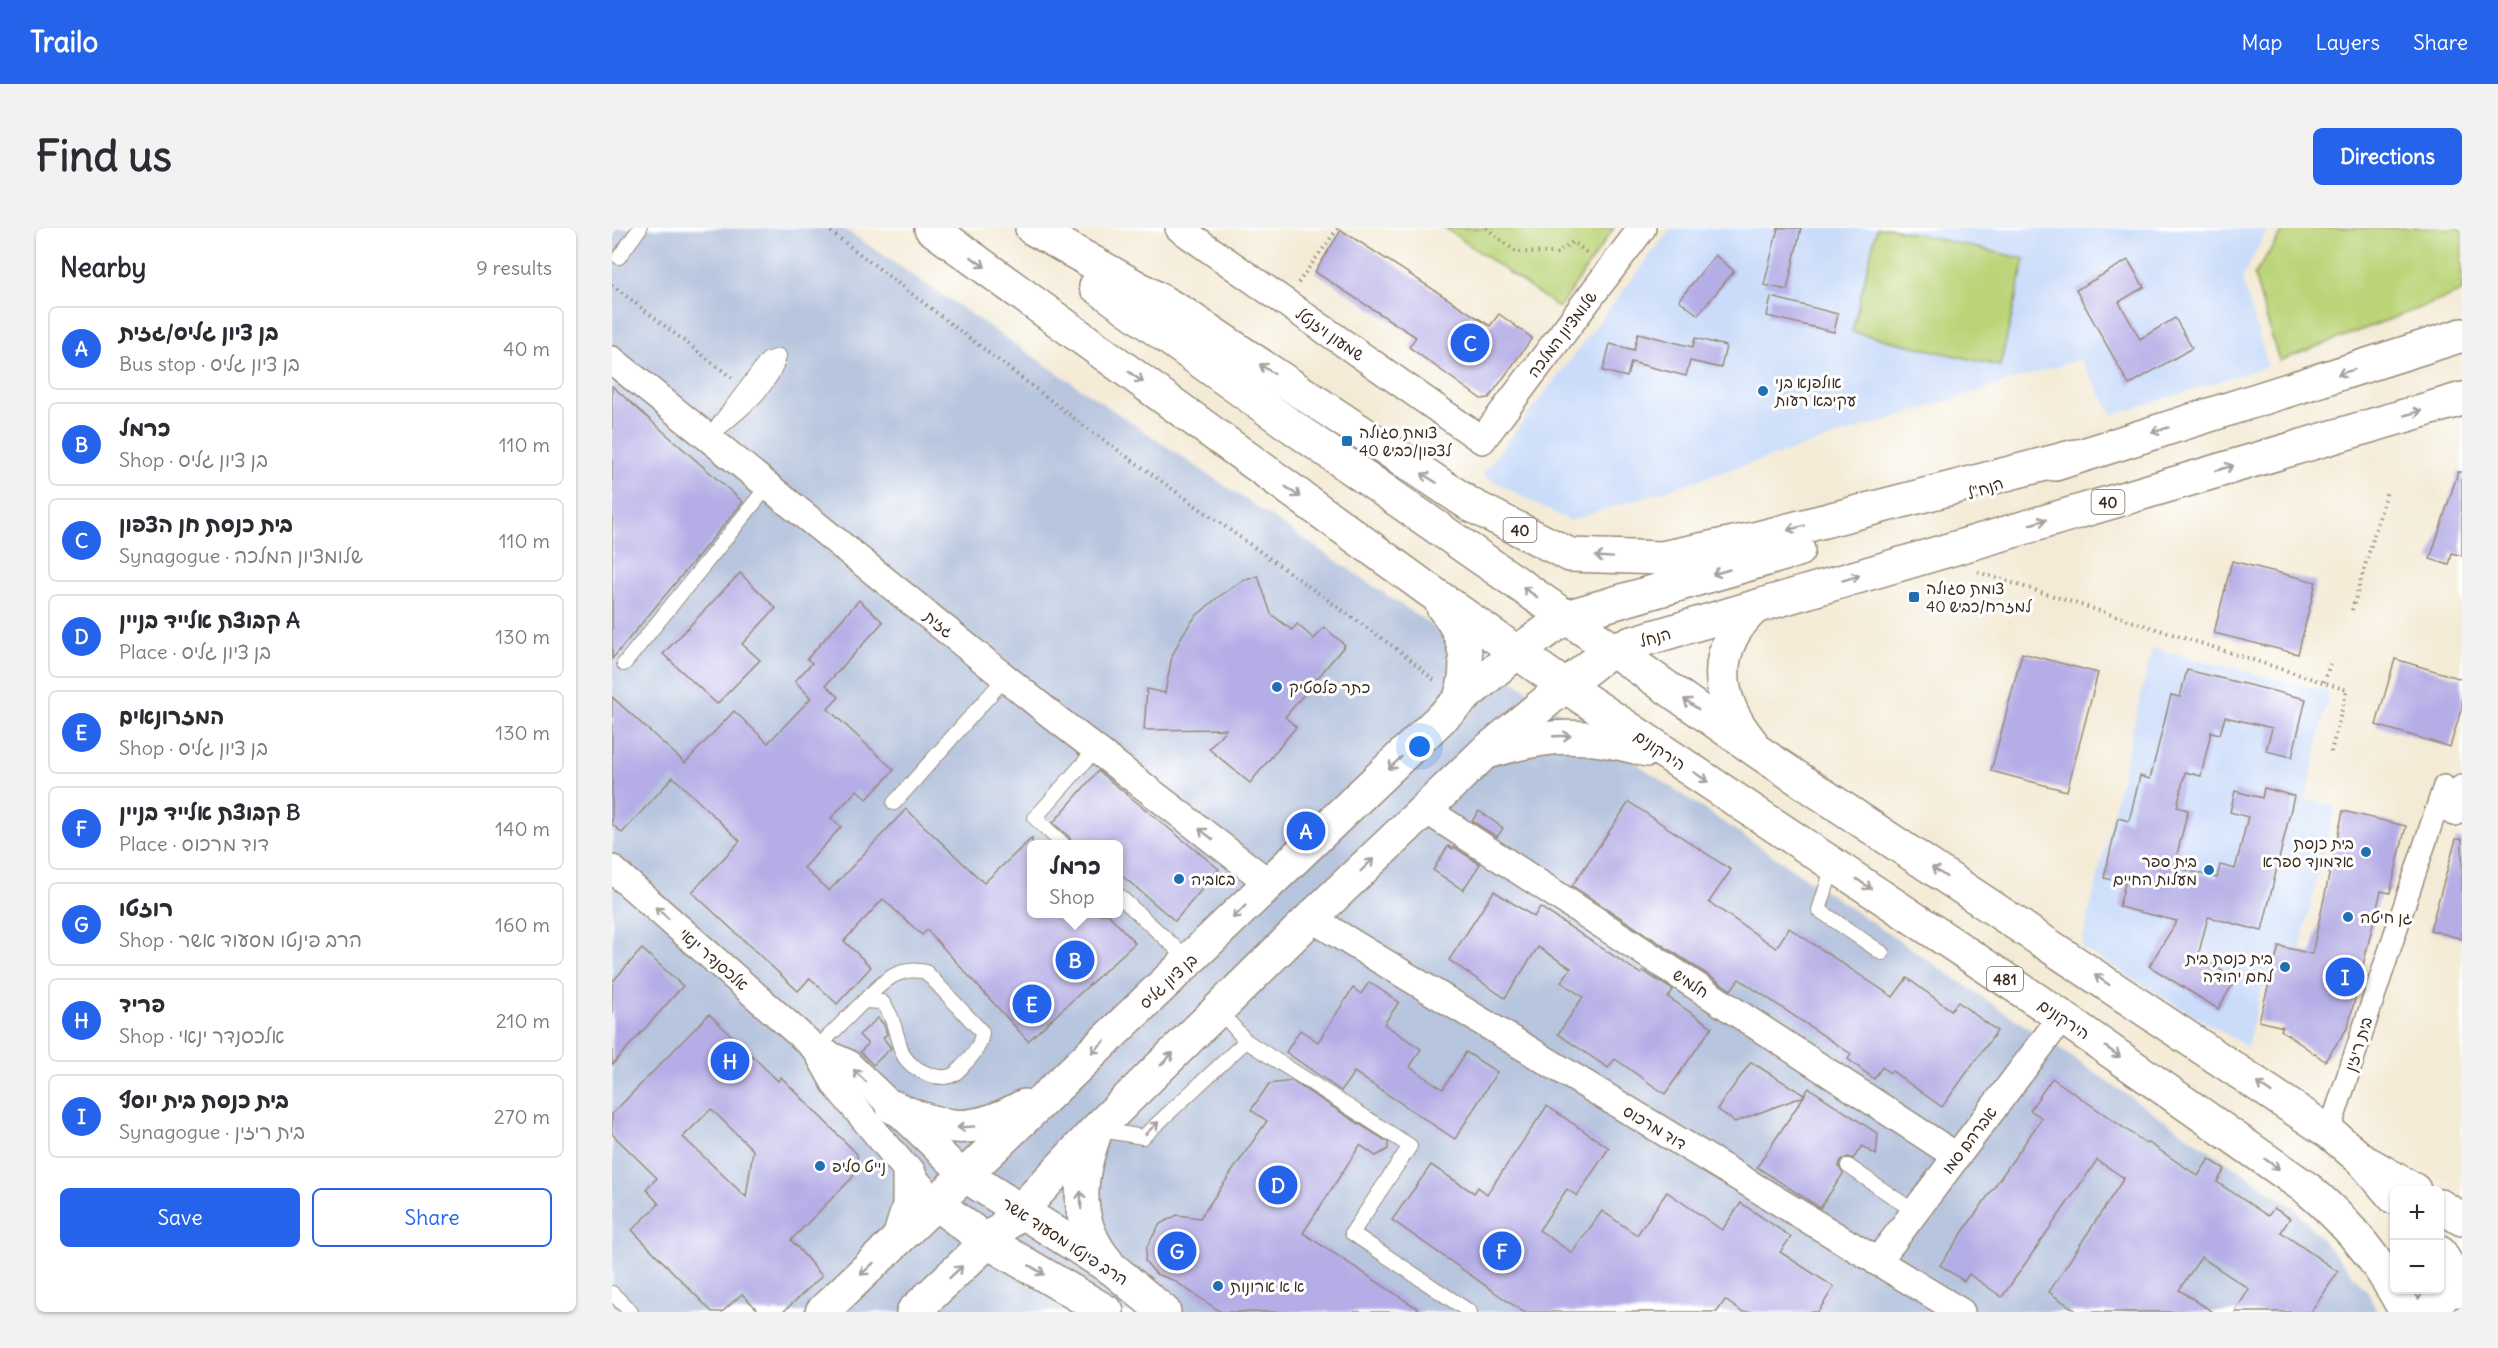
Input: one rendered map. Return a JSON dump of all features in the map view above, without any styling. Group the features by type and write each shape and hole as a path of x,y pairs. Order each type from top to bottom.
{"main road":[{"name":"הירקונים","path":"931,228 1516,653 2062,1017 2309,1190 2336,1214 2383,1270 2406,1312"},
{"path":"1026,228 1074,269 1208,366 1760,753 2330,1132 2362,1160 2390,1192"},
{"name":"40","path":"1032,228 1182,314 1471,505 1570,555 1662,558 1754,539 2076,456"},
{"name":"הנח\"ל","path":"1516,653 1566,617 1847,536 2076,456 2462,335"},
{"name":"40","path":"1755,608 2462,399"},
{"path":"1430,591 1456,625 1467,656 1466,674 1459,701"},
{"path":"1755,608 1733,631 1725,650 1722,672 1733,716 1760,753"},
{"name":"הנחל","path":"1565,686 1612,649 1755,608"},
{"name":"בן ציון גליס","path":"822,1312 936,1203 963,1174 1190,961 1459,701 1516,653"},
{"path":"913,1312 1020,1211 1097,1129 1311,918 1484,753 1565,686"},
{"path":"1484,753 1541,738 1566,735 1620,742 1667,755"},
{"path":"893,1107 926,1122 945,1127 966,1128 1003,1118 1056,1086"},
{"path":"1097,1129 1083,1173 1082,1211 1090,1238 1114,1270"},
{"path":"2362,1160 2406,1186"},
{"path":"898,1240 909,1206 909,1173"},
{"name":"הרב פינטו מסעוד אשר","path":"963,1174 1114,1270 1164,1312"},
{"path":"936,1203 988,1242 1107,1312"},
{"path":"2444,1209 2462,1219"},
{"path":"2430,1312 2455,1275"}],"street":[{"name":"שמעון ויזנטל","path":"1179,228 1482,440"},
{"name":"שלומציון המלכה","path":"1482,440 1642,228"},
{"name":"גזית","path":"612,360 1005,678 1269,883"},
{"name":"בית ריזין","path":"2330,1132 2453,796"},
{"name":"חלמיש","path":"1425,809 1956,1156"},
{"name":"אלכסנדר ינאי","path":"612,868 816,1049 847,1063 963,1174"},
{"path":"1336,895 1349,941"},
{"name":"דוד מרכוס","path":"1311,918 1960,1312"},
{"name":"אברהם סמו","path":"1877,1262 2062,1017"},
{"name":"אלכסנדר ינאי","path":"816,1049 836,1085 936,1203"}],"lane":[{"path":"619,257 640,228"},
{"path":"779,356 777,366 750,401 708,438 766,360 779,356"},
{"path":"624,664 768,486"},
{"path":"894,803 1005,678"},
{"path":"1059,840 1035,818 1096,749"},
{"path":"1834,864 1819,909 1882,953"},
{"path":"1123,899 1190,961"},
{"path":"816,1049 864,1001 900,970 914,969 926,972 982,1032 980,1047 954,1076 943,1078 931,1076 904,1056 890,1011 882,1002 864,1001"},
{"path":"1218,1009 1246,1041 1410,1146 1352,1233 1470,1312"},
{"path":"1097,1129 1143,1137 1246,1041"},
{"path":"1848,1166 1915,1212"},
{"path":"612,1293 631,1312"}],"path":[{"path":"826,228 1084,426 1405,655 1459,701"},
{"path":"1285,302 1338,228"},
{"path":"1486,228 1516,252 1556,253 1573,242 1610,270"},
{"path":"612,285 744,388"},
{"path":"2352,610 2387,491"},
{"path":"1971,570 2347,690 2330,755"},
{"path":"2324,682 2330,664"}],"shaded area":[{"path":"612,228 843,228 2292,1206 2367,1291 2377,1312 612,1312"},
{"name":"אולפנא בני עקיבא רעות","path":"1671,228 2268,228 2242,279 2268,366 2113,415 2080,359 1569,521 1482,475"},
{"name":"בית ספר מעלות החיים","path":"2152,648 2329,692 2306,800 2335,807 2304,933 2294,991 2262,987 2247,1047 2081,948"}],"green space":[{"path":"1445,228 1614,228 1559,308"},
{"path":"1877,228 1891,228 2025,259 2000,366 1852,332"},
{"path":"2285,228 2462,228 2462,292 2279,361 2254,275"}],"building":[{"path":"1778,228 1801,228 1787,290 1764,285"},
{"path":"1341,230 1490,326 1499,314 1532,338 1489,398 1481,399 1409,347 1416,337 1315,272"},
{"path":"1715,255 1734,271 1698,315 1679,300"},
{"path":"2128,260 2144,287 2119,302 2140,339 2175,318 2192,348 2129,385 2076,290"},
{"path":"1771,297 1838,314 1834,332 1767,316"},
{"path":"1638,333 1693,347 1695,338 1726,346 1721,368 1690,361 1686,376 1631,362 1627,377 1603,371 1610,344 1634,350"},
{"path":"612,386 743,502 612,659"},
{"path":"2458,472 2462,472 2462,556 2452,553 2449,565 2430,559"},
{"path":"2232,561 2316,582 2298,654 2214,633"},
{"path":"740,573 776,608 742,644 760,660 717,704 663,654"},
{"path":"1258,576 1271,614 1292,630 1297,624 1314,639 1324,627 1345,645 1285,717 1296,727 1250,783 1209,749 1226,729 1144,730 1147,689 1165,693 1172,656 1195,617 1242,581"},
{"path":"859,600 883,622 826,685 839,697 828,709 894,770 867,799 857,790 831,818 841,827 804,868 829,891 906,809 984,883 1027,843 1027,918 1112,918 1135,943 1028,1041 927,930 922,935 883,899 844,941 871,967 837,1004 810,978 798,991 692,892 740,841 673,777 622,833 612,824 612,697 685,763 734,711 768,743 811,698 795,681 812,663 807,659"},
{"path":"2022,653 2098,673 2067,791 1991,771"},
{"path":"2395,659 2462,679 2462,707 2450,747 2376,725"},
{"path":"2187,670 2306,699 2292,757 2266,751 2272,728 2225,717 2220,734 2211,732 2201,776 2185,772 2177,807 2188,810 2174,867 2217,878 2220,865 2235,869 2248,817 2230,812 2235,791 2262,798 2264,788 2294,796 2262,931 2208,917 2198,956 2236,979 2218,1009 2149,966 2177,921 2119,907 2125,883 2104,878 2118,818 2129,821 2140,776 2150,779 2171,695 2180,697"},
{"path":"1098,771 1219,869 1175,921 1123,876 1123,840 1070,840 1053,823"},
{"path":"1629,802 1731,870 1709,902 1776,948 1789,928 1893,997 1907,978 1951,1010 1958,1002 1997,1031 1942,1107 1892,1071 1890,1073 1882,1067 1874,1079 1848,1059 1851,1054 1739,979 1731,990 1572,886"},
{"path":"1479,811 1503,828 1497,837 1472,821"},
{"path":"2343,811 2406,826 2390,893 2381,891 2348,1027 2325,1061 2281,1030 2283,1027 2259,1021 2279,946 2312,954"},
{"path":"2456,839 2462,839 2462,939 2430,930"},
{"path":"1448,846 1453,849 1454,847 1480,864 1463,890 1433,870"},
{"path":"1494,891 1534,917 1540,907 1641,974 1643,971 1673,990 1668,997 1712,1027 1665,1094 1615,1059 1608,1068 1558,1034 1583,997 1561,982 1571,968 1538,947 1505,998 1449,960"},
{"path":"642,949 683,986 612,1065 612,982"},
{"path":"1369,982 1399,1002 1384,1024 1421,1049 1410,1067 1443,1089 1466,1052 1497,1072 1455,1139 1354,1072 1341,1091 1286,1052 1300,1030 1318,1042 1353,988 1361,994"},
{"path":"709,1014 778,1081 781,1077 857,1154 858,1167 852,1178 791,1240 822,1276 783,1312 760,1312 742,1294 722,1312 712,1312 632,1230 659,1204 646,1189 657,1178 612,1134 612,1114","holes":["711,1109 753,1150 746,1197 683,1137"]},
{"path":"878,1018 887,1034 883,1038 891,1048 873,1065 860,1052 868,1044 859,1035"},
{"path":"1751,1062 1804,1095 1809,1088 1878,1134 1876,1155 1862,1146 1853,1159 1848,1157 1841,1160 1839,1166 1843,1174 1820,1208 1757,1167 1804,1096 1735,1122 1717,1109"},
{"path":"2052,1078 2147,1144 2149,1143 2198,1176 2209,1159 2225,1169 2217,1182 2268,1216 2274,1208 2290,1218 2281,1232 2338,1272 2311,1312 2235,1312 2249,1289 2201,1257 2179,1290 2213,1312 2078,1312 2049,1292 2124,1178 2097,1160 2002,1297 1969,1274 1964,1281 1940,1265 2042,1118 2030,1110"},
{"path":"1292,1081 1388,1142 1388,1149 1376,1156 1360,1145 1303,1233 1423,1312 1221,1312 1173,1280 1156,1274 1145,1261 1147,1246 1160,1224 1177,1215 1200,1218 1267,1121 1251,1110 1269,1084"},
{"path":"1547,1106 1609,1148 1577,1196 1567,1189 1539,1230 1572,1253 1602,1211 1637,1235 1667,1192 1722,1230 1741,1203 1791,1237 1780,1252 1834,1287 1818,1312 1742,1312 1725,1300 1717,1312 1523,1312 1392,1220 1431,1165 1474,1193 1478,1187 1487,1194"}],"place":[{"name":"בית כנסת חן הצפון","path":"1470,343"},
{"name":"אולפנא בני עקיבא רעות","path":"1763,391"},
{"name":"צומת סגולה לצפון/כביש 40","path":"1347,441"},
{"name":"צומת סגולה למזרח/כביש 40","path":"1914,597"},
{"name":"כתר פלסטיק","path":"1277,687"},
{"name":"בן ציון גליס/גזית","path":"1306,831"},
{"name":"בית כנסת אדמונד ספרא","path":"2366,852"},
{"name":"בית ספר מעלות החיים","path":"2209,870"},
{"name":"באביה","path":"1179,879"},
{"name":"גן חיטה","path":"2348,917"},
{"name":"כרמל","path":"1075,960"},
{"name":"בית כנסת בית לחם יהודה","path":"2285,967"},
{"name":"בית כנסת בית יוסף","path":"2345,977"},
{"name":"המזרונאים","path":"1032,1004"},
{"name":"פריד","path":"730,1061"},
{"name":"נייט סליפ","path":"820,1166"},
{"name":"קבוצת אלייד בניין A","path":"1278,1185"},
{"name":"רוזטו","path":"1177,1251"},
{"name":"קבוצת אלייד בניין B","path":"1502,1251"},
{"name":"א א ארונות","path":"1218,1286"}]}
